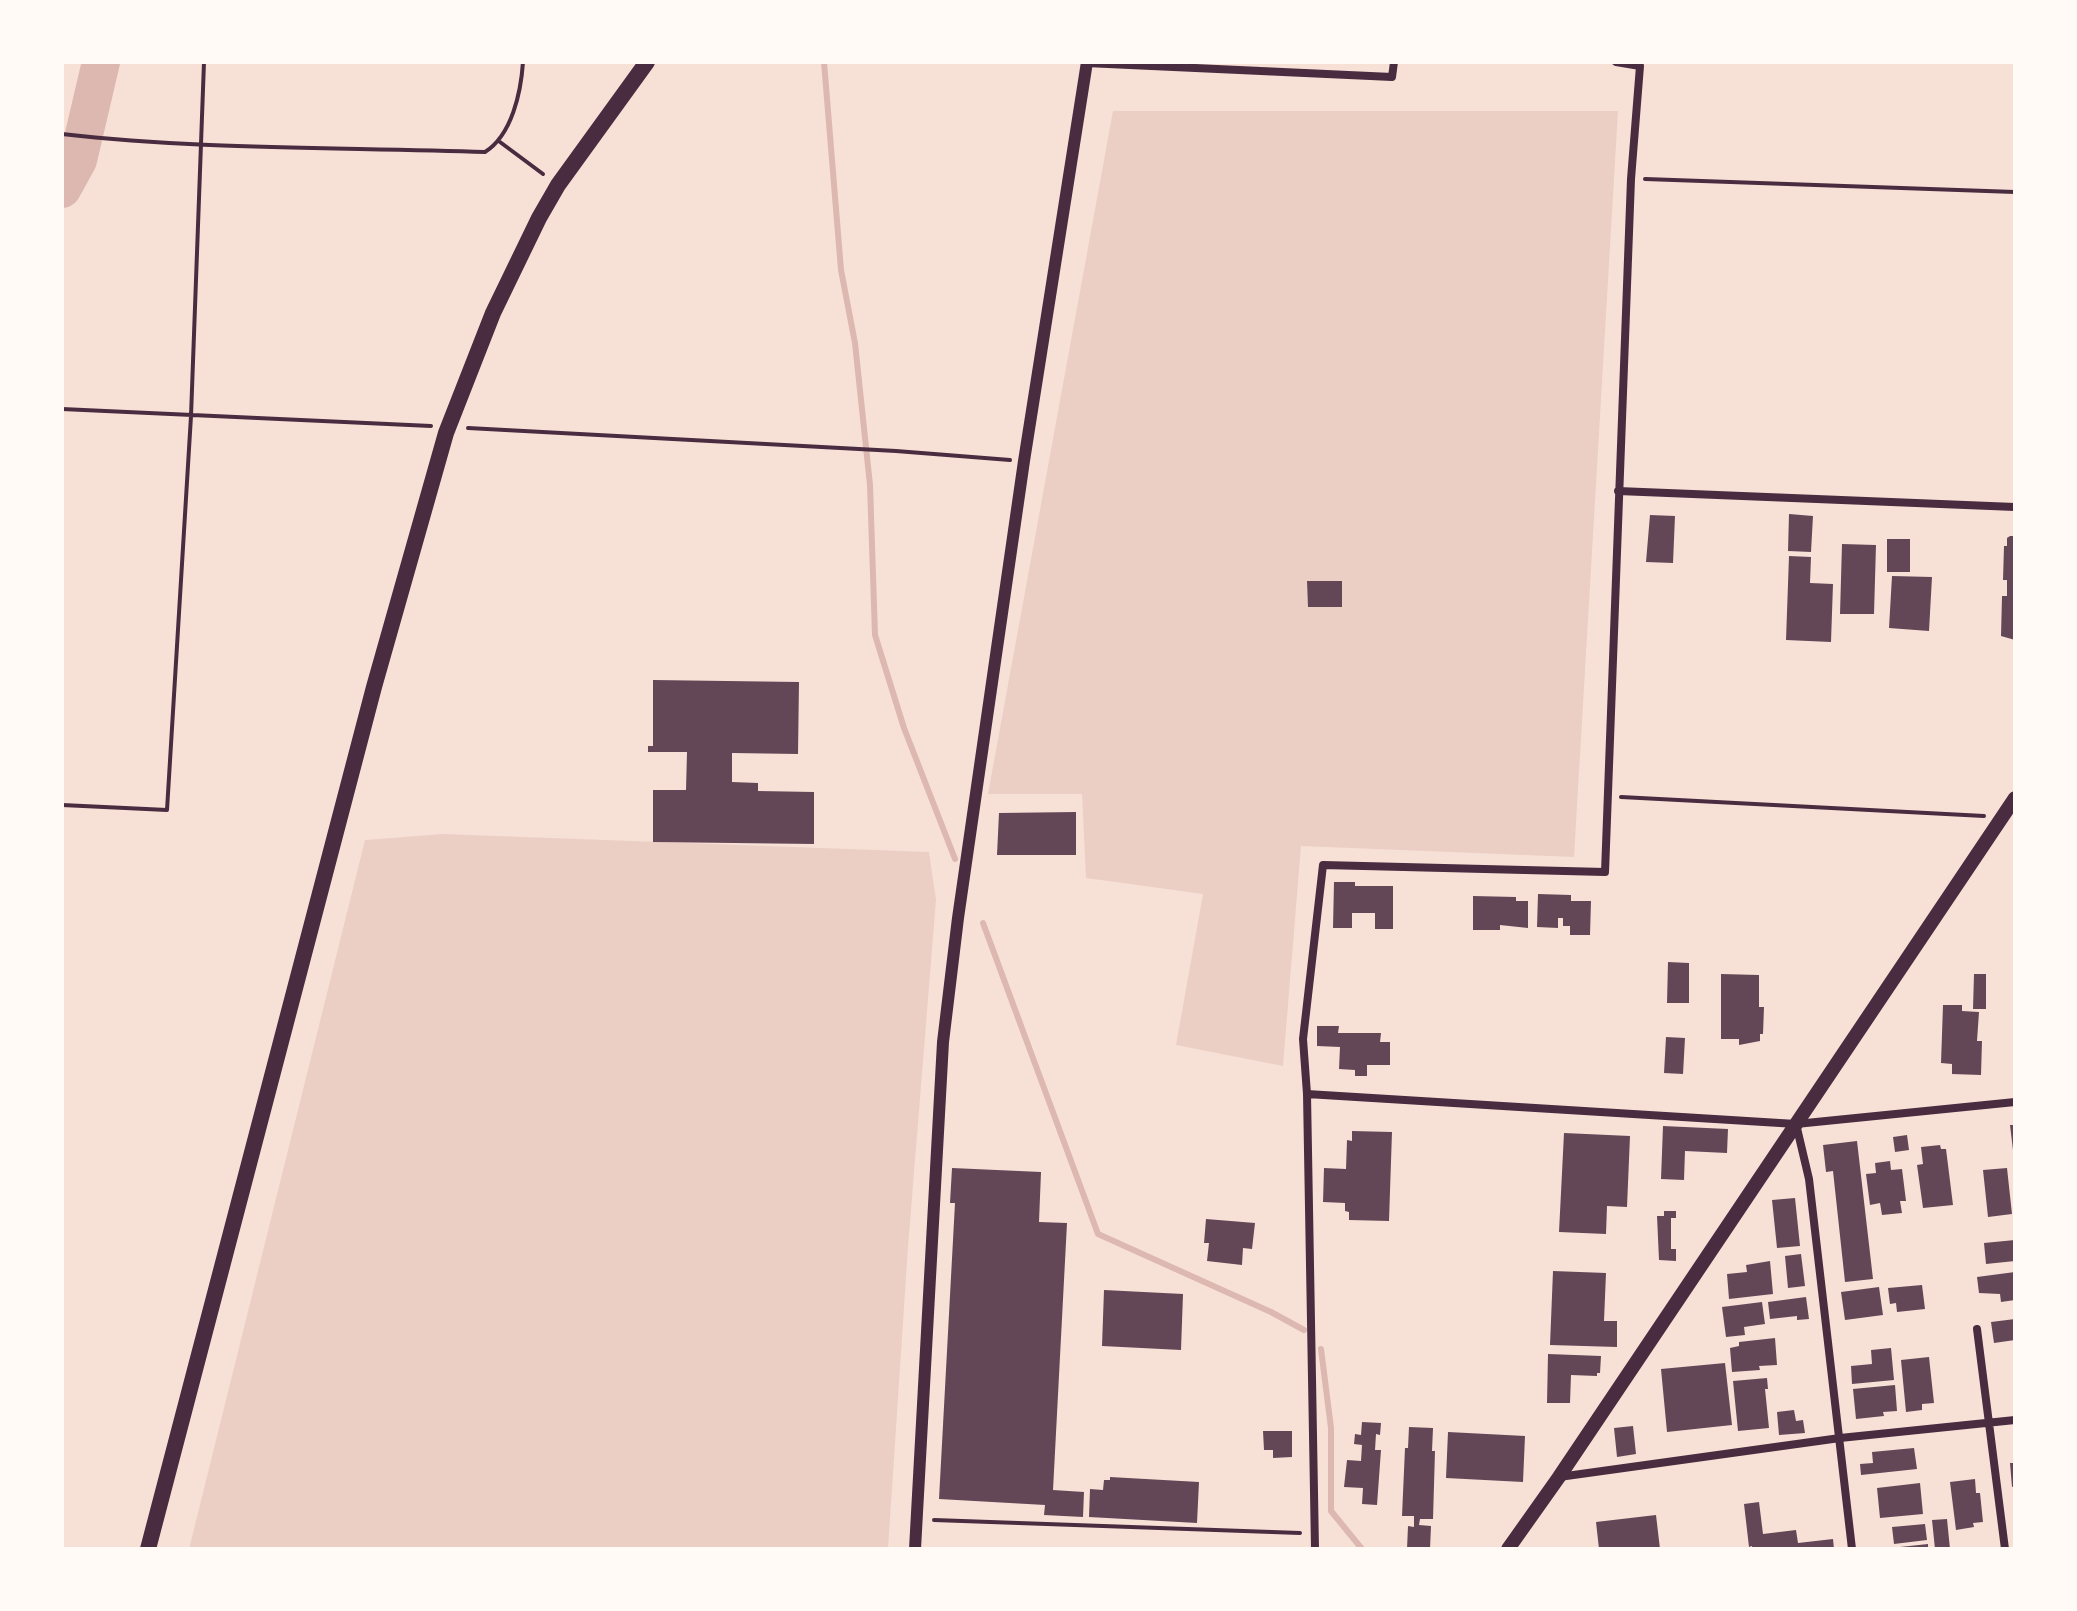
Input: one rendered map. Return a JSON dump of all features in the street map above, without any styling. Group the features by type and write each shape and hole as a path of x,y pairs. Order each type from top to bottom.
{"highway":[{"path":"148,1549 374,687 446,433 493,313 539,218 558,185 647,62"}],"main road":[{"path":"1508,1549 2009,817 2015,798"}],"street":[{"path":"915,1549 943,1042 1024,461 1086,63 1392,77 1394,62"},
{"path":"1315,1549 1307,1094 1303,1039 1323,865 1605,872 1631,179 1640,66 1616,62"},
{"path":"1618,491 2015,507"},
{"path":"1307,1094 1796,1124 2015,1102"},
{"path":"1796,1124 1809,1179 1852,1549"},
{"path":"1977,1329 2005,1549"},
{"path":"1559,1477 1840,1438 2015,1420"}],"path":[{"path":"62,805 167,810 191,416 204,62"},
{"path":"62,134 192,143 485,152 500,142 521,86 523,62"},
{"path":"500,142 558,185"},
{"path":"1631,179 2015,192"},
{"path":"852,449 1024,461"},
{"path":"1608,796 2009,817"},
{"path":"917,1520 1315,1533"}],"shaded area":[{"path":"1113,111 1618,111 1574,857 1301,846 1283,1066 1176,1045 1203,894 1086,878 1082,794 988,794"},
{"path":"443,834 929,852 936,900 888,1549 189,1549 365,840"}],"building":[{"path":"1789,514 1813,516 1811,552 1788,551"},
{"path":"1650,515 1675,516 1673,563 1646,562"},
{"path":"2010,536 2015,536 2015,640 2001,636 2002,596 2007,596 2007,580 2003,580 2004,546 2007,546"},
{"path":"1887,539 1910,539 1910,572 1887,572"},
{"path":"1842,544 1876,545 1874,614 1840,614"},
{"path":"1789,556 1811,557 1810,583 1833,584 1831,642 1786,640"},
{"path":"1892,576 1932,577 1929,631 1889,628"},
{"path":"1307,581 1342,581 1342,607 1308,607"},
{"path":"653,680 799,682 798,754 732,753 732,782 758,783 758,791 814,792 814,844 653,842 653,790 686,790 687,752 648,752 648,746 653,746"},
{"path":"1076,812 1076,855 997,855 999,813"},
{"path":"1334,882 1355,882 1355,886 1393,886 1393,929 1375,929 1375,913 1352,913 1352,928 1333,928"},
{"path":"1538,894 1571,895 1571,901 1591,901 1590,935 1570,935 1570,926 1563,926 1563,918 1558,918 1558,928 1537,927"},
{"path":"1473,896 1516,897 1516,901 1528,901 1528,928 1500,925 1500,930 1473,930"},
{"path":"1668,962 1689,963 1689,1003 1667,1003"},
{"path":"1721,974 1759,975 1759,1007 1764,1007 1760,1041 1739,1045 1739,1039 1721,1039"},
{"path":"1974,974 1986,974 1986,1009 1973,1009"},
{"path":"1943,1005 1962,1005 1962,1011 1979,1012 1977,1041 1982,1041 1981,1075 1952,1074 1952,1064 1941,1063"},
{"path":"1317,1026 1339,1026 1338,1033 1381,1033 1380,1042 1390,1042 1390,1065 1367,1065 1367,1076 1355,1076 1355,1070 1339,1069 1340,1047 1317,1046"},
{"path":"1666,1037 1685,1038 1683,1074 1664,1073"},
{"path":"2010,1125 2015,1125 2013,1150"},
{"path":"1663,1126 1728,1129 1727,1153 1685,1151 1684,1180 1661,1179"},
{"path":"1352,1131 1392,1132 1389,1221 1349,1220 1345,1203 1323,1202 1324,1168 1346,1169 1347,1140 1352,1141"},
{"path":"1564,1133 1630,1136 1627,1207 1607,1206 1606,1234 1559,1232"},
{"path":"1907,1135 1909,1150 1895,1152 1893,1137"},
{"path":"1857,1141 1873,1279 1845,1282 1833,1171 1826,1172 1823,1145"},
{"path":"1940,1145 1941,1149 1946,1149 1953,1205 1923,1208 1917,1165 1923,1164 1921,1147"},
{"path":"1890,1161 1891,1170 1902,1169 1906,1201 1900,1201 1902,1213 1882,1215 1880,1203 1870,1205 1866,1174 1876,1173 1875,1163"},
{"path":"952,1168 1041,1172 1039,1222 1067,1223 1053,1490 1084,1492 1083,1517 1044,1515 1045,1505 939,1499 955,1203 950,1203"},
{"path":"2007,1168 2012,1214 1988,1217 1983,1170"},
{"path":"1795,1198 1800,1246 1777,1248 1772,1200"},
{"path":"1664,1211 1676,1211 1676,1218 1671,1218 1671,1249 1676,1249 1676,1261 1659,1260 1657,1216 1664,1216"},
{"path":"1206,1219 1255,1223 1252,1249 1243,1248 1242,1265 1207,1261 1209,1243 1204,1243"},
{"path":"2015,1240 2015,1261 1986,1264 1984,1243"},
{"path":"1801,1254 1805,1286 1788,1288 1785,1256"},
{"path":"1770,1261 1773,1294 1729,1299 1727,1274 1747,1272 1746,1265"},
{"path":"1553,1271 1606,1273 1604,1321 1617,1321 1617,1347 1550,1345"},
{"path":"2015,1272 2015,1300 2001,1302 2000,1294 1979,1293 1977,1277"},
{"path":"1922,1285 1925,1309 1897,1312 1896,1303 1890,1304 1888,1288"},
{"path":"1879,1287 1883,1315 1845,1320 1841,1292"},
{"path":"1104,1290 1183,1294 1181,1350 1102,1346"},
{"path":"1806,1297 1809,1319 1797,1320 1797,1316 1770,1319 1768,1302"},
{"path":"1762,1302 1765,1324 1744,1327 1745,1335 1726,1337 1722,1307"},
{"path":"2015,1319 2015,1340 1994,1343 1991,1322"},
{"path":"1775,1338 1777,1365 1732,1372 1730,1348 1739,1346 1739,1342"},
{"path":"1891,1348 1894,1380 1852,1384 1851,1366 1872,1364 1871,1350"},
{"path":"1548,1354 1601,1356 1600,1373 1597,1376 1571,1375 1570,1403 1547,1403"},
{"path":"1929,1357 1934,1403 1922,1404 1922,1410 1906,1412 1901,1360"},
{"path":"1725,1363 1732,1425 1667,1432 1661,1369"},
{"path":"1767,1378 1768,1389 1765,1389 1769,1428 1738,1431 1733,1381"},
{"path":"1895,1385 1897,1411 1883,1412 1884,1416 1856,1419 1853,1389"},
{"path":"1794,1410 1796,1421 1803,1420 1805,1433 1779,1435 1777,1412"},
{"path":"1362,1422 1381,1423 1380,1435 1376,1434 1375,1450 1381,1450 1377,1505 1362,1504 1363,1488 1344,1487 1347,1460 1361,1461 1362,1445 1354,1444 1355,1434 1361,1435"},
{"path":"1633,1426 1636,1454 1617,1457 1614,1428"},
{"path":"1409,1427 1433,1428 1433,1519 1420,1519 1419,1525 1431,1526 1430,1549 1407,1549 1408,1526 1414,1527 1414,1516 1402,1516"},
{"path":"1263,1431 1292,1431 1292,1457 1273,1458 1273,1450 1264,1450"},
{"path":"1448,1432 1525,1436 1523,1482 1446,1478"},
{"path":"1914,1448 1917,1469 1861,1475 1860,1464 1873,1463 1872,1452"},
{"path":"2010,1463 2015,1463 2015,1486 2012,1487"},
{"path":"1110,1477 1199,1482 1197,1523 1089,1517 1090,1489 1103,1490 1104,1480 1110,1480"},
{"path":"1975,1479 1983,1522 1956,1530 1950,1482"},
{"path":"1920,1483 1923,1514 1880,1518 1877,1488"},
{"path":"1759,1502 1763,1534 1796,1530 1798,1543 1833,1539 1834,1549 1752,1549 1752,1546 1749,1547 1744,1504"},
{"path":"1656,1515 1660,1549 1599,1549 1596,1522"},
{"path":"1947,1519 1950,1549 1935,1549 1932,1520"},
{"path":"1925,1524 1927,1540 1894,1544 1892,1527"},
{"path":"1928,1544 1928,1549 1900,1549 1900,1547"}],"waterway":[{"path":"62,189 78,160 101,62"},
{"path":"824,62 841,270 855,343 870,485 875,635 904,728 955,859"},
{"path":"983,923 1098,1234 1304,1330"},
{"path":"1321,1349 1331,1428 1331,1511 1362,1549"}]}
